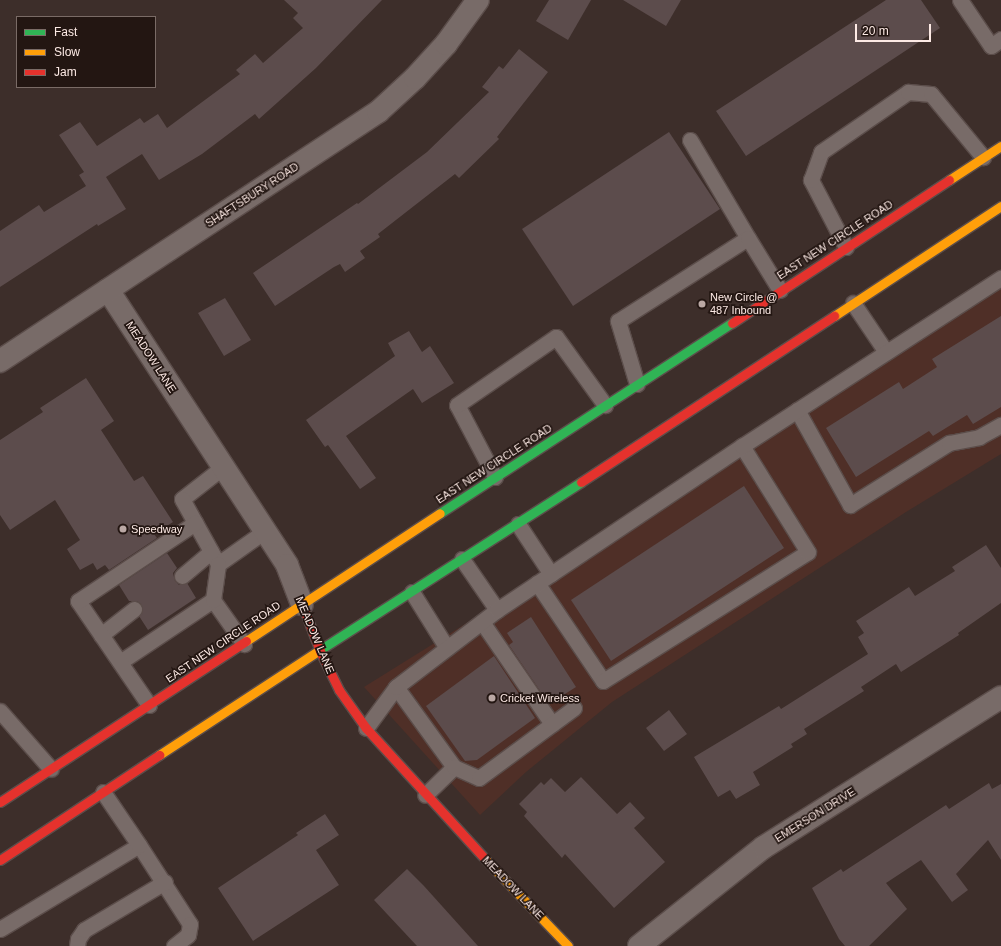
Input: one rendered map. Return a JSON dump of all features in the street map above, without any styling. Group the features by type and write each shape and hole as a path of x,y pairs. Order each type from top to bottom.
{"main road":[{"name":"EAST NEW CIRCLE ROAD","path":"0,802 244,644 495,477 1001,146"},
{"path":"0,860 320,651 518,524 1001,206"},
{"name":"MEADOW LANE","path":"302,604 320,651 339,690 366,728 425,795 568,946"}],"street":[{"name":"SHAFTSBURY ROAD","path":"0,361 378,112 415,78 446,44 478,0"},
{"name":"MEADOW LANE","path":"108,290 287,565 302,604"},
{"name":"EMERSON DRIVE","path":"638,946 764,847 1001,696"}],"lane":[{"path":"960,0 991,46 1001,39"},
{"path":"846,247 810,180 820,152 908,92 931,94 983,157"},
{"path":"690,140 780,290"},
{"path":"637,384 618,321 748,238"},
{"path":"366,728 396,687 497,610 742,446 1001,278"},
{"path":"854,303 886,352"},
{"path":"495,477 457,405 556,337 605,405"},
{"path":"797,410 850,505 949,443 979,437 1001,425"},
{"path":"537,583 603,681 808,552 742,446"},
{"path":"223,467 182,500 215,558 214,600 244,644"},
{"path":"149,705 78,601 135,567 195,523"},
{"path":"518,524 551,574"},
{"path":"182,576 265,531"},
{"path":"462,560 497,610"},
{"path":"412,592 447,648"},
{"path":"120,662 173,620 214,600"},
{"path":"101,635 134,609"},
{"path":"482,622 552,724"},
{"path":"396,687 454,768 479,778 574,708"},
{"path":"0,711 51,769"},
{"path":"425,795 454,768"},
{"path":"103,792 165,882 190,924 188,935 174,946"},
{"path":"0,929 139,845"},
{"path":"77,946 78,939 84,930 165,882"}],"shaded area":[{"path":"1001,287 1001,454 906,512 612,702 526,772 480,815 364,687 913,345"}],"building":[{"path":"284,0 382,0 316,68 259,119 255,114 202,154 159,180 142,154 106,177 126,209 98,226 97,224 0,287 0,231 39,205 44,212 86,186 79,175 84,172 59,135 80,122 97,146 140,118 144,123 158,114 167,128 240,74 236,70 255,54 263,63 303,28 293,18 298,13"},
{"path":"549,0 591,0 568,40 536,21"},
{"path":"623,0 681,0 666,26"},
{"path":"886,0 921,0 940,28 746,156 716,111"},
{"path":"519,49 548,72 497,137 499,139 459,178 455,174 378,234 380,237 360,251 365,258 345,272 340,264 334,267 275,306 253,273 357,203 358,204 427,152 489,92 482,87 499,66 503,69"},
{"path":"669,132 720,209 573,306 522,229"},
{"path":"225,298 251,340 224,356 198,313"},
{"path":"1001,316 1001,407 973,424 967,415 933,436 929,431 856,477 826,428 899,382 903,389 937,367 932,359"},
{"path":"409,331 422,352 430,346 454,383 422,403 413,389 346,436 376,478 360,489 328,445 325,447 306,420 395,356 388,343"},
{"path":"86,378 114,421 101,430 134,481 143,476 173,522 154,534 157,538 109,570 105,565 97,570 93,563 80,570 67,549 80,540 55,500 10,530 0,515 0,440 43,412 40,408"},
{"path":"744,486 784,548 611,661 571,600"},
{"path":"986,545 1001,568 1001,603 958,633 959,635 901,672 896,664 861,687 864,691 804,729 807,734 791,744 793,747 753,772 760,785 736,799 730,790 718,797 694,757 779,706 781,709 868,654 858,637 864,633 856,621 909,587 915,596 955,571 952,567"},
{"path":"167,553 177,568 173,573 175,581 179,585 187,583 196,598 148,630 139,616 142,612 141,604 137,601 129,601 119,585"},
{"path":"531,617 576,687 549,704 509,645 513,642 507,633"},
{"path":"494,656 535,718 477,760 465,761 426,706"},
{"path":"669,710 687,734 664,751 646,728"},
{"path":"581,777 617,814 630,802 645,818 634,828 665,862 614,908 565,854 562,858 524,816 527,812 519,804 541,782 544,785 551,778 565,792"},
{"path":"989,783 992,789 1001,784 1001,860 988,840 956,874 968,890 952,902 921,860 886,883 907,909 869,946 845,946 839,939 812,888 841,869 843,872 946,805 949,809"},
{"path":"325,814 339,835 316,850 339,885 253,941 218,888 298,835 296,833"},
{"path":"407,869 478,946 417,946 374,900"}],"traffic: fast":[{"path":"440,513 732,323"},
{"path":"318,651 581,482"}],"traffic: slow":[{"path":"949,180 1001,146"},
{"path":"834,316 1001,206"},
{"path":"246,641 440,513"},
{"path":"159,755 318,651"},
{"path":"485,859 568,946"}],"traffic: jam":[{"path":"732,323 949,180"},
{"path":"581,482 834,316"},
{"path":"302,604 320,651 339,690 366,728 485,859"},
{"path":"0,802 246,641"},
{"path":"0,860 159,755"}],"place":[{"name":"New Circle @ 487 Inbound","path":"702,304"},
{"name":"Speedway","path":"123,529"},
{"name":"Cricket Wireless","path":"492,698"}]}
